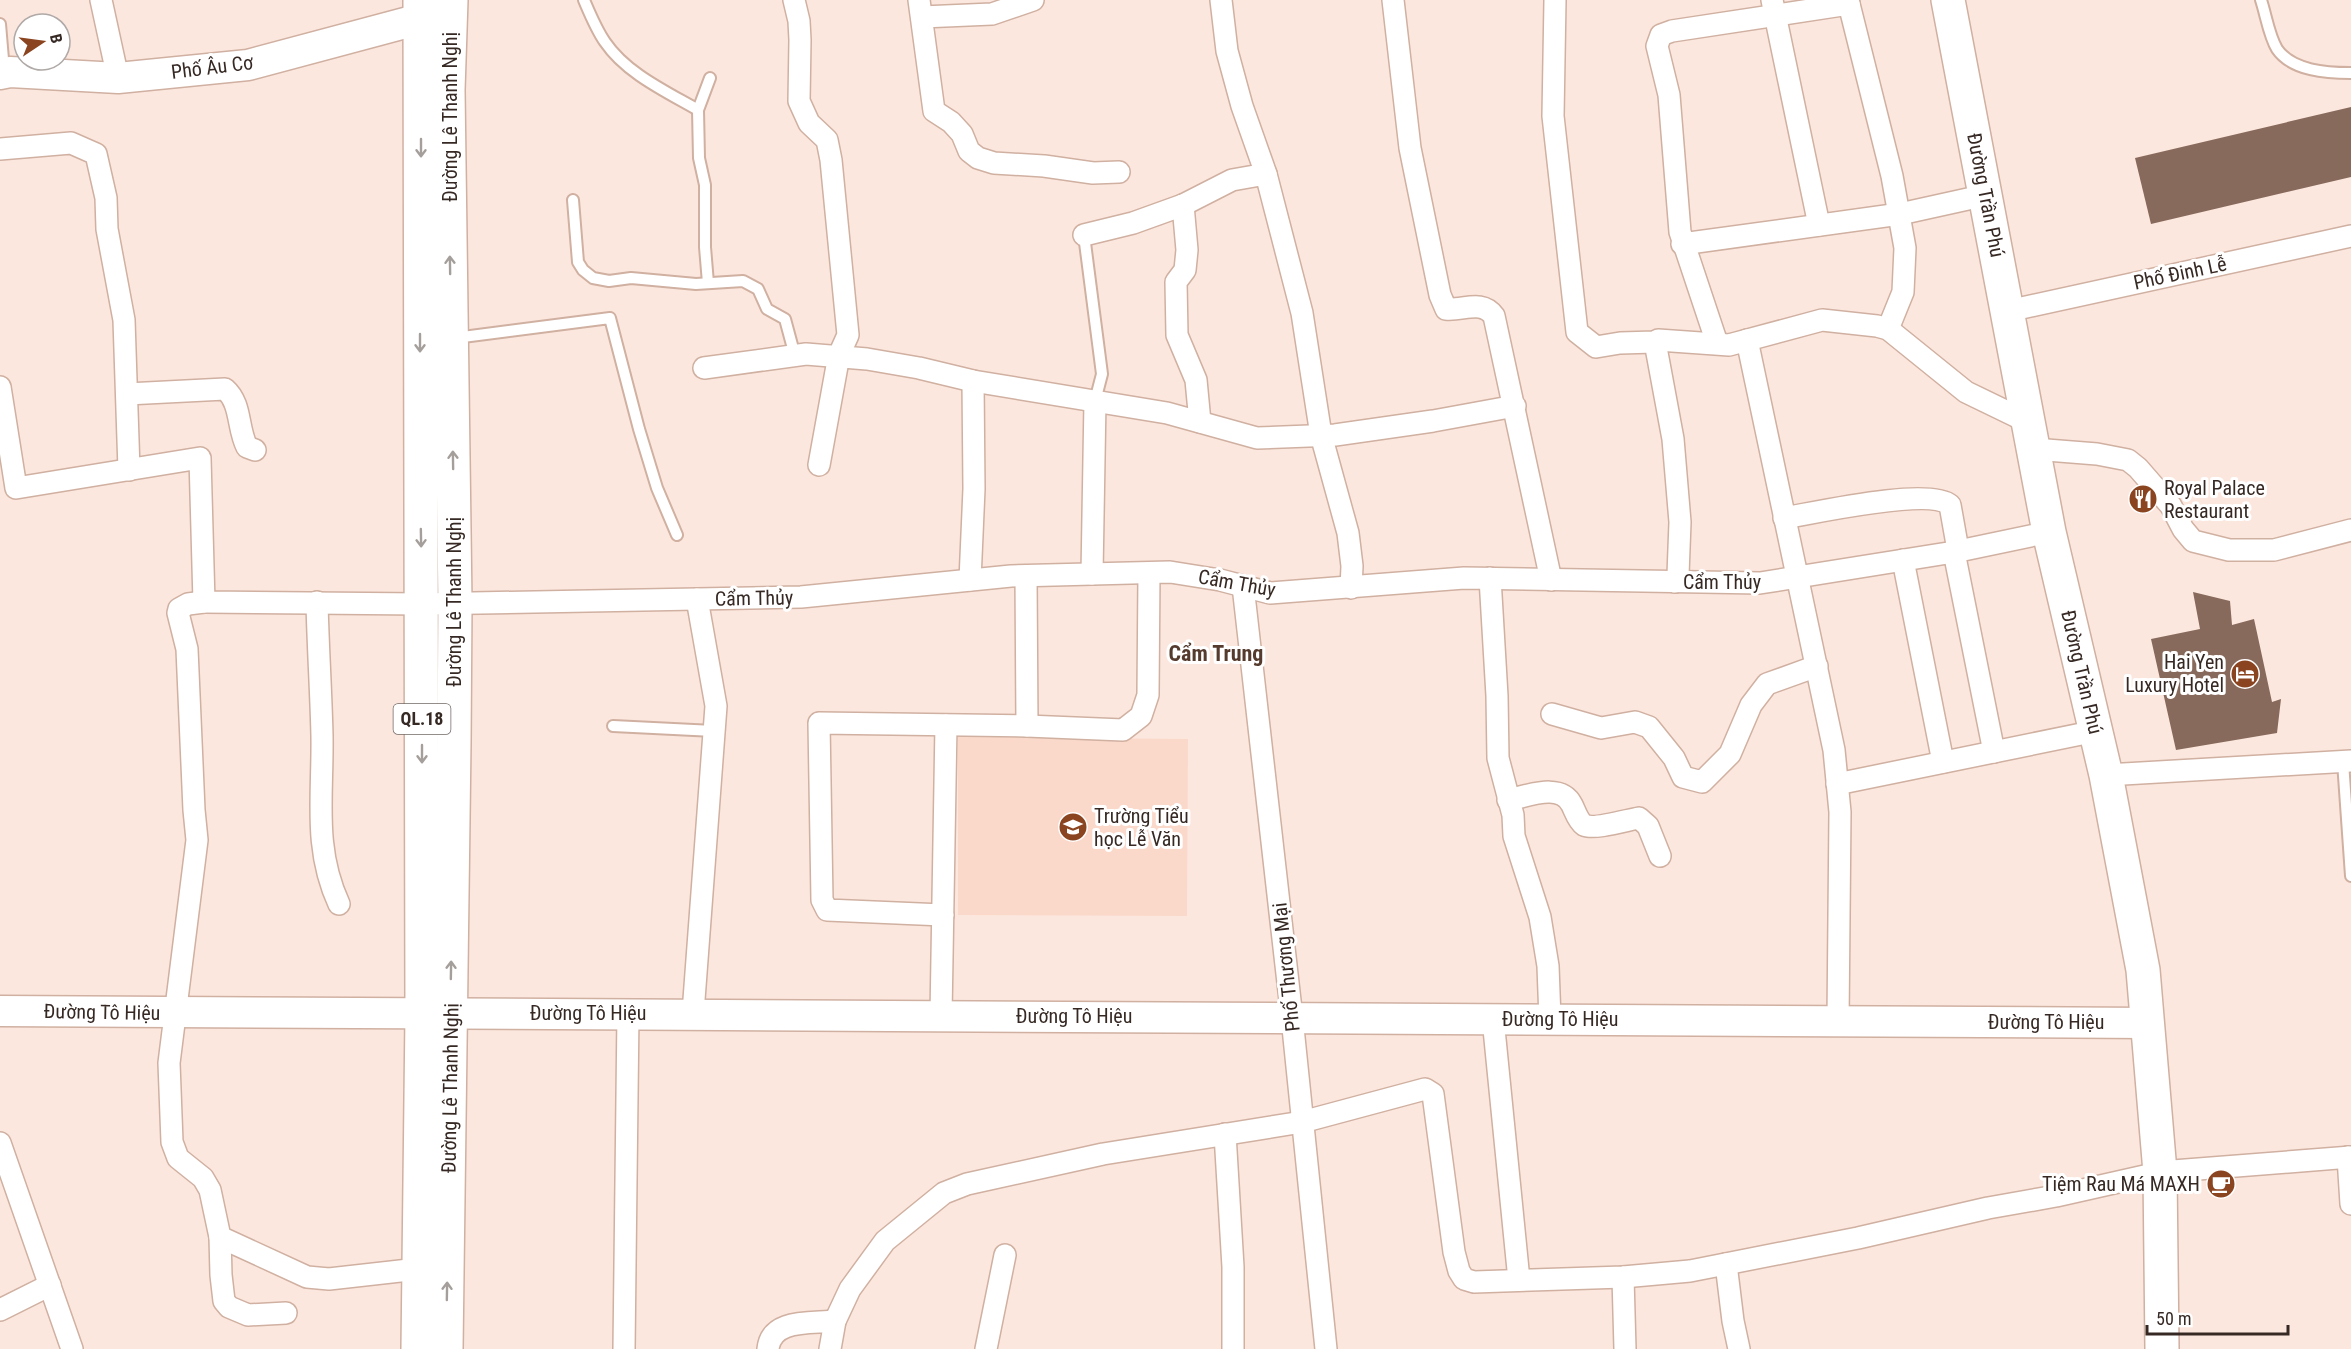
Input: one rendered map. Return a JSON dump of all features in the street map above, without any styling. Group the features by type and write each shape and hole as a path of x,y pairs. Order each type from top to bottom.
{"main road":[{"name":"Đường Lê Thanh Nghị","path":"418,1349 418,1269 436,1013 454,603 451,339 435,90 427,27 451,0"},
{"name":"Đường Trần Phú","path":"1948,0 2049,532 2106,775 2143,970 2161,1207 2162,1349"},
{"name":"Đường Lê Thanh Nghị","path":"435,90 419,419 422,604 446,1349"}],"street":[{"path":"101,0 118,78"},
{"path":"794,0 799,21 800,40 799,101 809,123 827,140 831,160 848,335 839,356 819,465"},
{"path":"1033,0 992,14 952,18 921,9 934,111 951,122 962,134 969,151 978,158 994,162 1093,173 1119,172"},
{"path":"1221,0 1227,51 1242,106 1266,174 1302,313 1321,435 1347,533 1352,566 1351,588"},
{"path":"1393,0 1410,147 1440,295 1446,309 1456,310 1477,306 1489,309 1494,316 1551,580"},
{"path":"1555,0 1553,116 1577,332 1596,347 1658,340 1729,345 1822,320 1877,326 1888,329 1966,392 2032,436 2128,460 2138,468 2171,506 2183,530 2193,541 2229,550 2274,550 2351,530"},
{"path":"1717,343 1682,244 1668,95 1657,46 1661,35 1672,31 1774,8 1849,2 1900,214 1905,248 1903,292 1888,329"},
{"path":"1774,8 1819,225"},
{"name":"Phố Âu Cơ","path":"2,74 10,72 118,78 248,64 318,44 427,27"},
{"path":"0,149 71,143 96,154 106,198 106,229 124,320 129,470"},
{"path":"1084,235 1133,223 1184,205 1232,180 1266,174"},
{"path":"1682,244 1900,214 1986,195"},
{"path":"1184,205 1187,250 1185,270 1176,282 1177,335 1196,380 1200,422"},
{"name":"Phố Đinh Lễ","path":"2008,311 2351,236"},
{"path":"1747,340 1834,750 1840,812 1838,1021"},
{"path":"1655,342 1673,439 1680,522 1678,575 1675,582"},
{"path":"704,369 795,356 839,356 919,368 974,381 1167,413 1257,438 1335,435 1515,406"},
{"path":"970,580 974,489 974,381"},
{"path":"0,387 16,488 200,458 204,602 188,604 179,609 178,613 188,649 197,840 169,1063 172,1142 178,1158 203,1178 210,1190 220,1237 224,1301 229,1307 248,1316 286,1313"},
{"path":"127,394 225,389 232,395 237,409 243,440 247,447 255,450"},
{"path":"1092,574 1095,401"},
{"path":"1784,518 1861,504 1936,498 1950,505 1956,551 1994,752"},
{"name":"Cẩm Thủy","path":"204,602 422,604 801,597 1026,576 1170,572 1270,592 1490,578 1760,583 1956,551 2049,532"},
{"path":"1904,560 1943,762"},
{"path":"943,915 827,910 822,900 819,723 1123,730 1141,716 1148,695 1149,573"},
{"path":"1026,576 1027,726"},
{"path":"1490,578 1498,758 1513,815 1514,836 1540,917 1548,966 1550,1019"},
{"name":"Phố Thương Mại","path":"1243,586 1292,1018 1326,1349"},
{"path":"693,1013 715,697 697,598"},
{"path":"317,602 322,738 320,831 327,875 339,904"},
{"path":"1552,714 1602,728 1635,722 1648,727 1674,759 1683,777 1702,782 1730,754 1751,705 1767,684 1817,666"},
{"path":"941,1015 946,725"},
{"path":"1837,784 2096,731"},
{"path":"2106,775 2347,761"},
{"path":"1509,800 1557,792 1565,795 1570,801 1580,821 1594,827 1639,818 1648,826 1660,856"},
{"name":"Đường Tô Hiệu","path":"0,1011 693,1013 2148,1023"},
{"path":"624,1349 628,1013"},
{"path":"1493,1019 1519,1280"},
{"path":"830,1349 835,1322 850,1289 885,1241 944,1193 967,1184 1102,1154 1302,1122 1418,1091 1430,1091 1434,1101 1454,1252 1459,1271 1464,1279 1474,1282 1623,1277 1690,1271 1857,1238 2159,1173 2350,1157 2351,1204"},
{"path":"1225,1134 1233,1267 1233,1349"},
{"path":"0,1143 72,1349"},
{"path":"220,1237 307,1276 329,1279 418,1269"},
{"path":"986,1349 1005,1254"},
{"path":"1726,1264 1739,1349"},
{"path":"1623,1277 1625,1349"},
{"path":"0,1310 50,1285"},
{"path":"768,1349 772,1335 785,1326 835,1322"}],"lane":[{"path":"584,0 605,42 619,57 638,74 698,110"},
{"path":"2262,0 2278,50 2293,63 2319,71 2351,73"},
{"path":"0,24 2,74"},
{"path":"708,284 705,247 705,184 699,158 698,110 711,78"},
{"path":"573,200 578,262 592,278 609,281 631,278 708,284 743,281 758,289 767,309 785,319 795,356"},
{"path":"1084,235 1102,374 1095,401"},
{"path":"451,339 609,318 657,488 677,535"},
{"path":"613,726 714,731"},
{"path":"2347,761 2351,876"}],"shaded area":[{"name":"Trường Tiểu học Lễ Văn","path":"958,737 1188,739 1187,916 958,915"}],"building":[{"path":"2351,107 2351,177 2151,224 2135,158"},
{"name":"Hai Yen Luxury Hotel","path":"2193,592 2230,601 2232,625 2254,619 2272,702 2281,699 2277,733 2176,750 2151,639 2200,629"}],"place":[{"name":"Royal Palace Restaurant","path":"2143,499"},
{"name":"Hai Yen Luxury Hotel","path":"2245,674"},
{"name":"Trường Tiểu học Lễ Văn","path":"1073,827"},
{"name":"Tiệm Rau Má MAXH","path":"2221,1184"}],"district":[{"name":"Cẩm Trung","path":"1216,653"}]}
